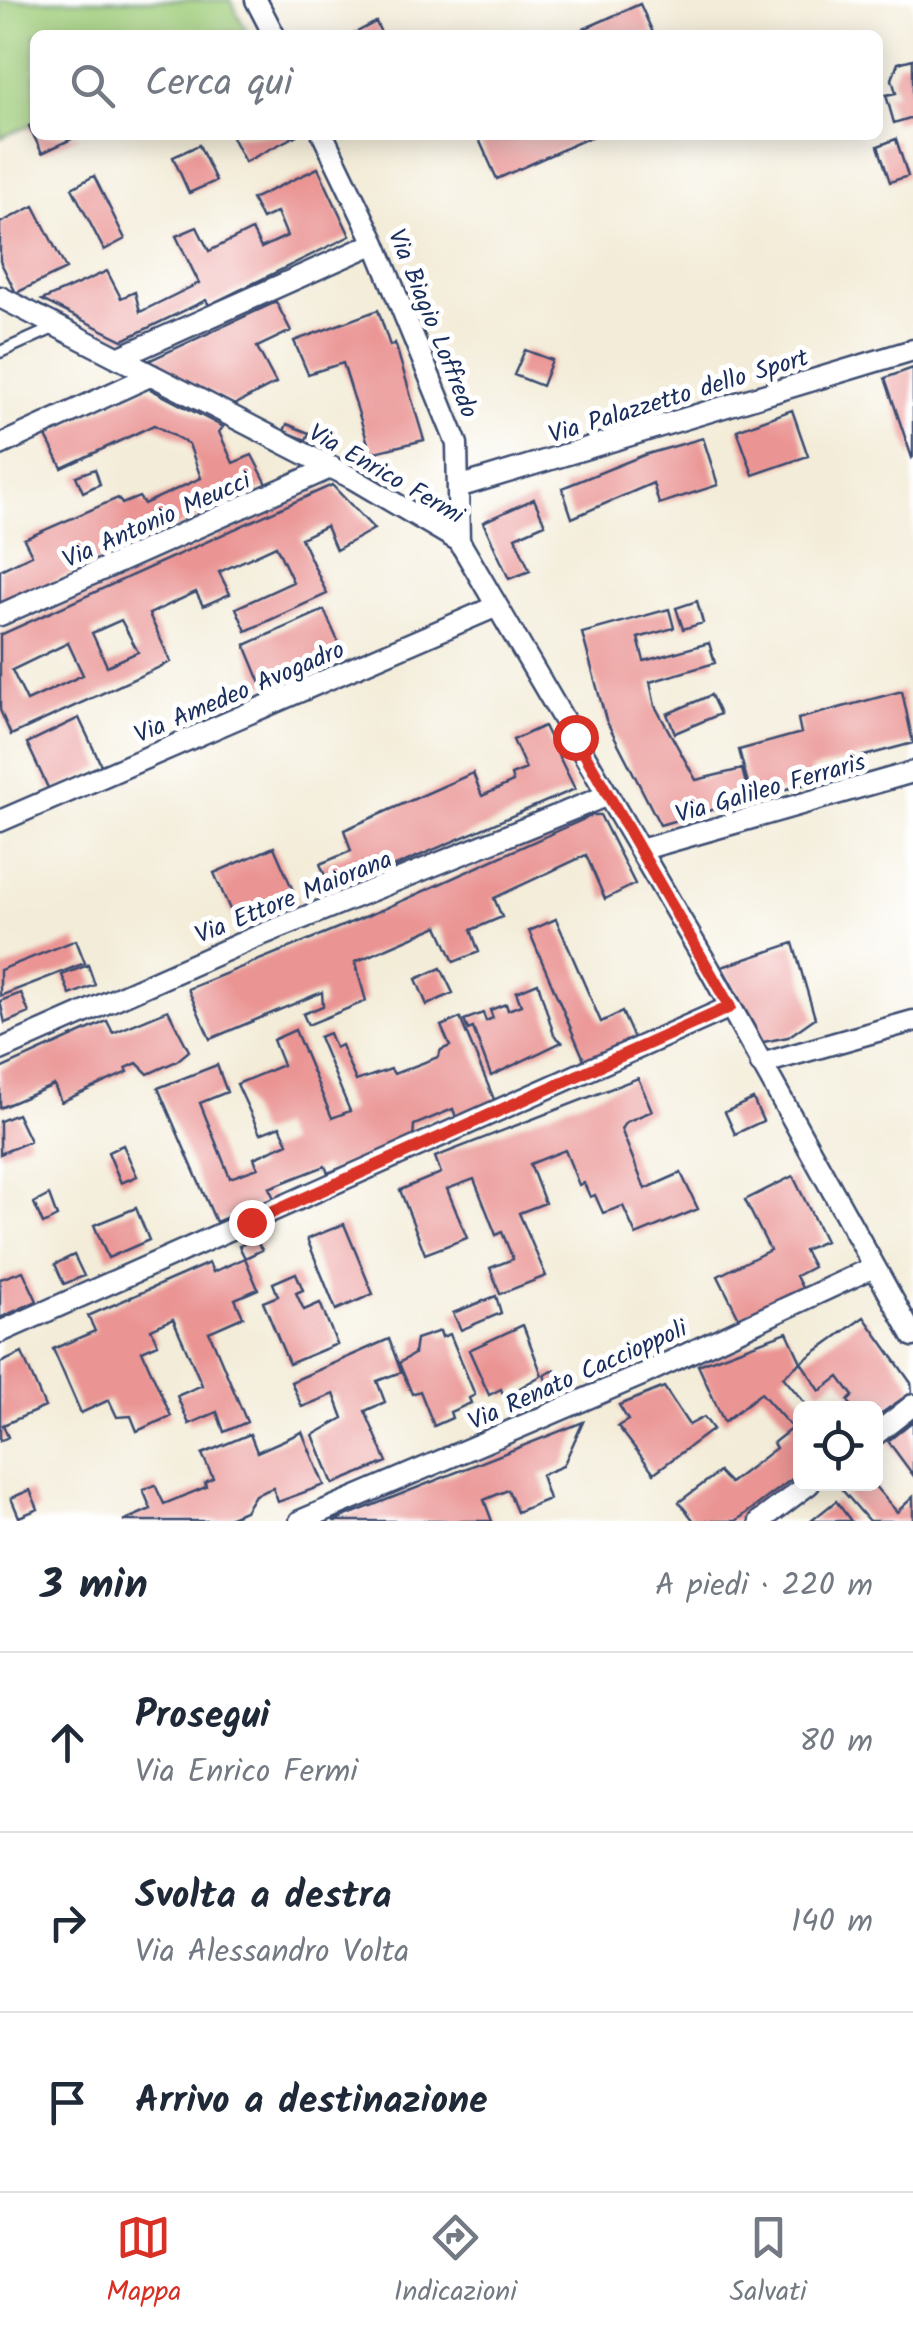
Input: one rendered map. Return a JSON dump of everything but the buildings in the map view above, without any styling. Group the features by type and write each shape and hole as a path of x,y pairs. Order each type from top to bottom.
{"street":[{"path":"256,0 271,30"},
{"name":"Via Biagio Loffredo","path":"324,140 375,243 456,444 459,540"},
{"path":"118,358 375,243"},
{"name":"Via Enrico Fermi","path":"0,298 332,468 459,540 730,1007 913,1336"},
{"name":"Via Palazzetto dello Sport","path":"458,487 913,350"},
{"path":"0,445 152,375"},
{"name":"Via Antonio Meucci","path":"0,615 332,468"},
{"name":"Via Amedeo Avogadro","path":"0,821 498,606"},
{"name":"Via Galileo Ferraris","path":"640,850 913,772"},
{"name":"Via Ettore Maiorana","path":"0,1050 251,939 608,795"},
{"path":"0,1332 730,1007"},
{"path":"761,1064 913,1020"},
{"name":"Via Renato Caccioppoli","path":"300,1521 644,1374 872,1268"},
{"path":"883,1429 913,1405"},
{"path":"760,1521 801,1491"}],"lane":[{"path":"0,352 56,327"}],"green space":[{"path":"0,0 230,0 246,30 30,30 30,125 0,138"}],"route":[{"path":"251,1222 730,1007 575,737"}]}
